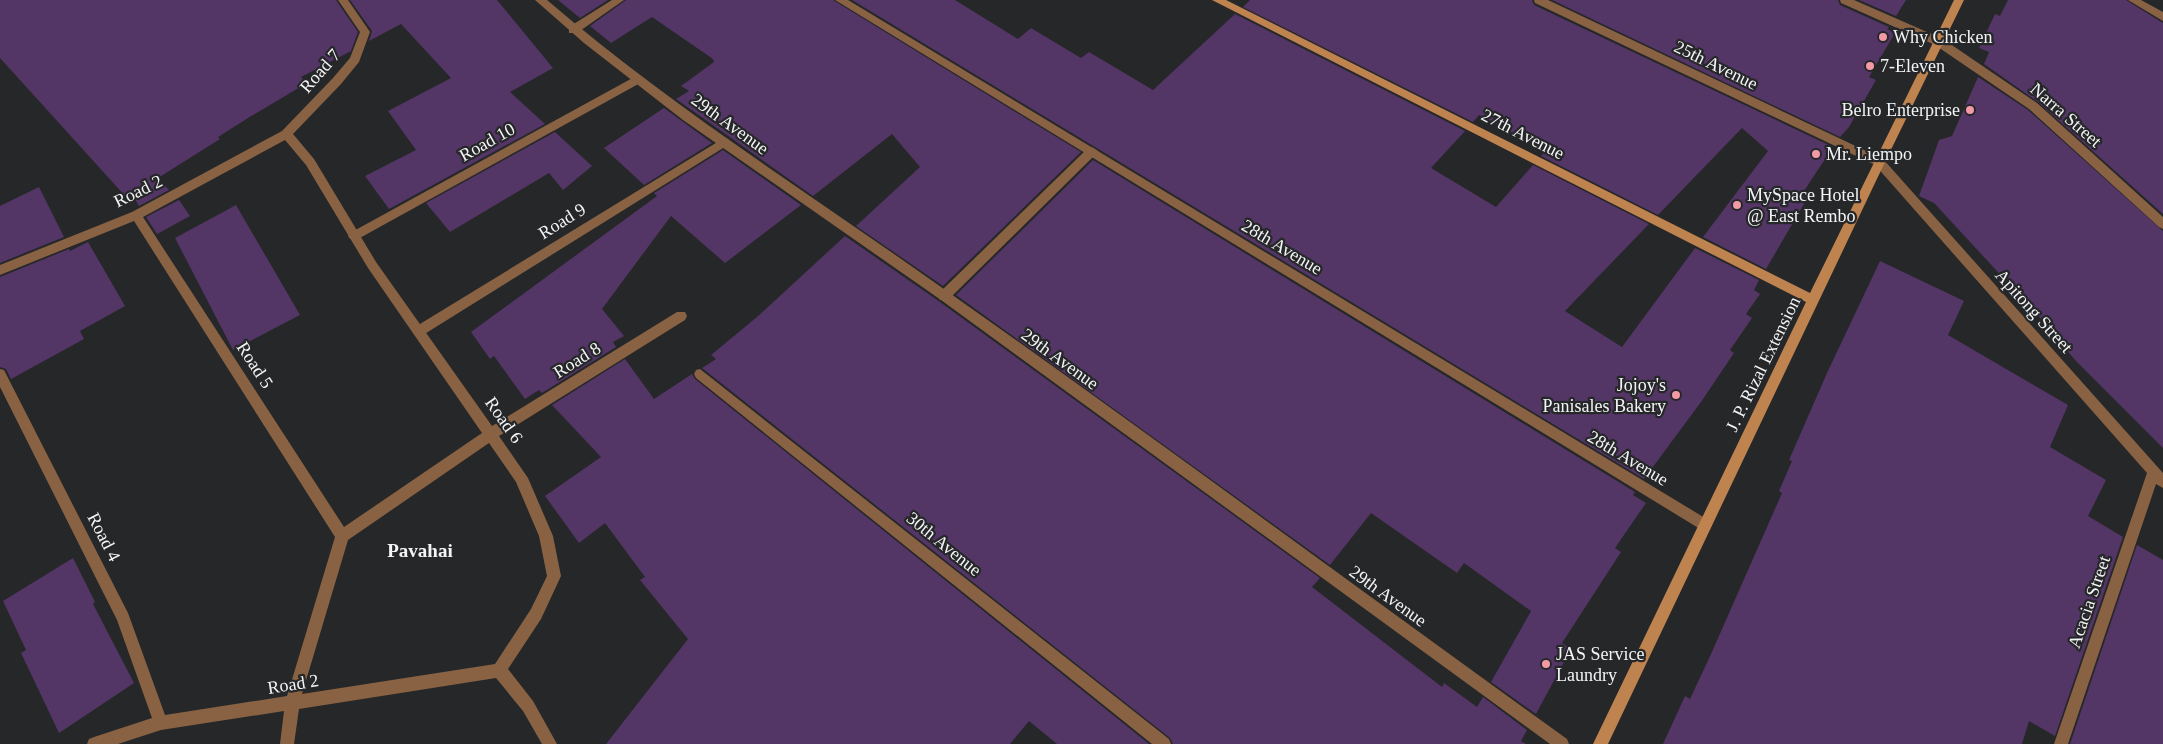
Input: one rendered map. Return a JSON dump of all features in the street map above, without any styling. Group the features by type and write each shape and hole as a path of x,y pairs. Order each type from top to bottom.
{"main road":[{"name":"27th Avenue","path":"1217,0 1814,300"},
{"name":"J. P. Rizal Extension","path":"1600,744 1879,162 1959,0"}],"street":[{"name":"Road 7","path":"286,134 337,81 355,59 365,32 343,0"},
{"name":"29th Avenue","path":"540,0 573,30 724,142 944,296 1562,744"},
{"path":"573,30 619,0"},
{"name":"28th Avenue","path":"840,0 1092,151 1705,526"},
{"name":"25th Avenue","path":"1539,0 1879,162"},
{"name":"Narra Street","path":"1845,0 1939,42 2033,106 2163,224"},
{"path":"2133,0 2163,17"},
{"name":"Road 10","path":"354,236 638,79"},
{"name":"Road 2","path":"0,270 136,215 286,134"},
{"name":"Road 6","path":"286,134 310,162 354,236 521,478 546,536 554,576 536,614 499,670"},
{"name":"Road 9","path":"418,330 724,142"},
{"path":"944,296 1092,151"},
{"name":"Apitong Street","path":"1879,162 2158,477"},
{"name":"Road 5","path":"136,215 342,536"},
{"name":"Road 8","path":"492,434 681,316"},
{"name":"Road 4","path":"0,374 123,618 161,723"},
{"name":"30th Avenue","path":"700,374 1164,744"},
{"path":"287,744 292,704 342,536 492,434"},
{"name":"Acacia Street","path":"2061,744 2158,477"},
{"name":"Road 2","path":"94,744 161,723 292,704 499,670"},
{"path":"499,670 528,706 550,744"}],"building":[{"path":"0,0 336,0 358,32 351,51 301,77 307,83 218,137 220,139 158,178 169,190 139,206 132,194 126,197 0,58"},
{"path":"350,0 497,0 553,68 510,92 545,124 389,209 365,176 416,150 388,111 451,78 401,24 369,41 372,31"},
{"path":"558,0 608,0 580,18"},
{"path":"626,0 833,0 1081,152 943,286 856,226 920,167 892,134 813,196 676,99 689,91 681,86 714,62 713,59 652,17 611,43 590,26"},
{"path":"852,0 955,0 1018,39 1031,28 1081,58 1089,52 1153,90 1235,14 1465,131 1431,168 1496,207 1533,165 1649,224 1565,311 1622,347 1695,248 1759,280 1754,290 1760,294 1746,314 1752,318 1730,350 1734,353 1701,402 1644,479"},
{"path":"1250,0 1532,0 1534,5 1833,147 1802,194 1808,197 1766,269 1703,237 1768,151 1742,128 1658,215 1541,156 1545,151 1479,115 1473,122 1243,7"},
{"path":"1552,0 1838,0 1840,5 1889,27 1887,29 1895,33 1869,77 1876,80 1849,127 1840,137"},
{"path":"1859,0 1906,0 1896,16"},
{"path":"2008,0 2126,0 2163,23 2163,214 2038,102 1984,64 1989,52 1979,48 1995,14 2000,16"},
{"path":"1978,77 2028,110 2163,231 2163,448 2076,361 2056,338 2058,337 1934,203 1919,196 1939,140 1952,136"},
{"path":"664,108 712,143 644,185 604,148"},
{"path":"555,132 592,166 563,190 549,173 450,232 426,203"},
{"path":"723,150 801,205 725,263 671,216 602,309 624,336 613,342 616,347 542,393 539,390 525,399 494,356 490,359 471,332 657,196 654,193"},
{"path":"1093,160 1635,492 1633,495 1646,503 1615,548 1621,552 1562,643 1571,649 1536,714 1491,682 1531,611 1464,563 1457,573 1371,513 1330,565 956,295"},
{"path":"39,187 64,237 0,263 0,206"},
{"path":"179,200 190,216 157,234 146,217"},
{"path":"236,205 300,315 233,350 175,238"},
{"path":"845,236 940,302 1320,578 1312,587 1442,687 1444,683 1477,707 1483,697 1527,730 1521,741 1526,744 1173,744 1170,738 702,368 716,359 711,355 757,317"},
{"path":"88,242 125,306 80,331 84,339 11,379 6,369 0,367 0,277 69,249 70,251"},
{"path":"1880,261 1964,301 1948,335 2068,405 2050,447 2106,480 2088,516 2123,537 2055,736 2029,721 2022,744 1663,744 1685,696 1690,699 1711,654 1782,493 1779,491 1792,461 1789,460 1827,373"},
{"path":"625,359 654,399 692,374 695,379 1149,744 1057,744 1029,721 1010,744 606,744 688,639 640,580 645,577 605,523 579,543 545,496 601,457 552,405"},
{"path":"2137,545 2163,560 2163,744 2070,744"},
{"path":"73,558 95,602 93,604 134,683 59,733 21,653 26,650 3,601"}],"place":[{"name":"Why Chicken","path":"1883,37"},
{"name":"7-Eleven","path":"1870,66"},
{"name":"Belro Enterprise","path":"1970,110"},
{"name":"Mr. Liempo","path":"1816,154"},
{"name":"MySpace Hotel @ East Rembo","path":"1737,205"},
{"name":"Jojoy's Panisales Bakery","path":"1676,395"},
{"name":"JAS Service Laundry","path":"1546,664"}],"district":[{"name":"Pavahai","path":"420,550"}]}
